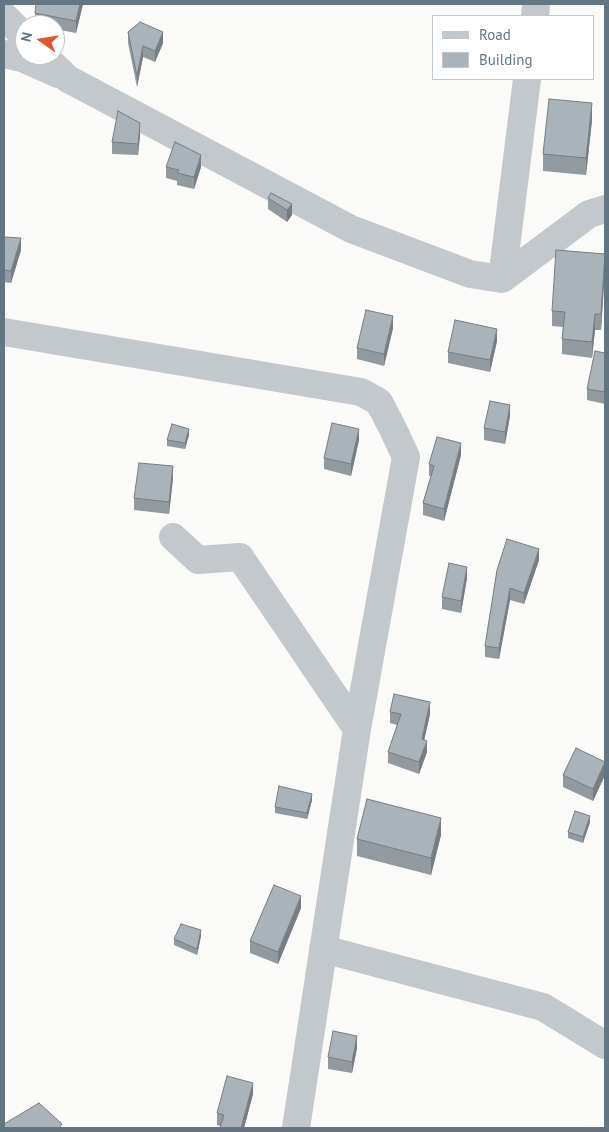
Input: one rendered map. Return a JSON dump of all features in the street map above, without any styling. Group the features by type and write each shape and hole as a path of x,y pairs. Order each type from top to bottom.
{"street":[{"path":"4,16 15,27"},
{"path":"4,54 22,58 68,79 351,229 470,274 502,279 589,214 605,209"},
{"path":"53,65 68,79"},
{"path":"502,279 527,80"},
{"path":"4,332 361,392 379,402 406,457 357,729 296,1128"},
{"path":"173,537 198,560 240,557 357,729"},
{"path":"323,949 543,1007 605,1045"}],"building":[{"path":"36,4 80,4 76,21 65,19 65,15 35,13"},
{"path":"140,22 163,32 155,51 143,46 137,76 128,32"},
{"path":"549,99 592,103 586,158 543,154"},
{"path":"118,111 140,123 138,144 112,142"},
{"path":"175,142 201,155 194,177 177,173 179,170 166,167"},
{"path":"271,193 292,204 287,210 268,198"},
{"path":"4,237 21,238 11,271 4,270"},
{"path":"556,250 605,254 601,314 595,314 592,342 562,339 565,312 552,311"},
{"path":"366,310 393,316 384,354 357,348"},
{"path":"455,320 497,329 490,360 448,352"},
{"path":"595,351 605,353 605,392 587,389"},
{"path":"490,401 510,405 505,432 484,428"},
{"path":"332,423 359,429 351,464 324,458"},
{"path":"172,424 189,429 185,443 167,440"},
{"path":"437,437 461,443 444,509 423,503 434,466 429,464"},
{"path":"139,463 173,466 169,502 134,498"},
{"path":"507,539 539,549 524,593 510,588 499,648 485,646 497,570"},
{"path":"449,563 467,567 461,601 442,597"},
{"path":"394,694 430,702 422,739 427,741 419,762 388,752 401,714 390,712"},
{"path":"576,748 605,762 593,789 563,775"},
{"path":"279,786 312,794 307,813 275,807"},
{"path":"367,799 441,818 431,858 357,839"},
{"path":"575,811 590,816 583,837 568,832"},
{"path":"274,885 301,896 278,952 250,941"},
{"path":"181,924 201,930 197,949 174,939"},
{"path":"333,1031 357,1036 352,1062 328,1057"},
{"path":"227,1076 253,1083 241,1128 220,1128 224,1115 217,1113"},
{"path":"39,1103 62,1124 59,1128 6,1128 4,1126 4,1124"}]}
